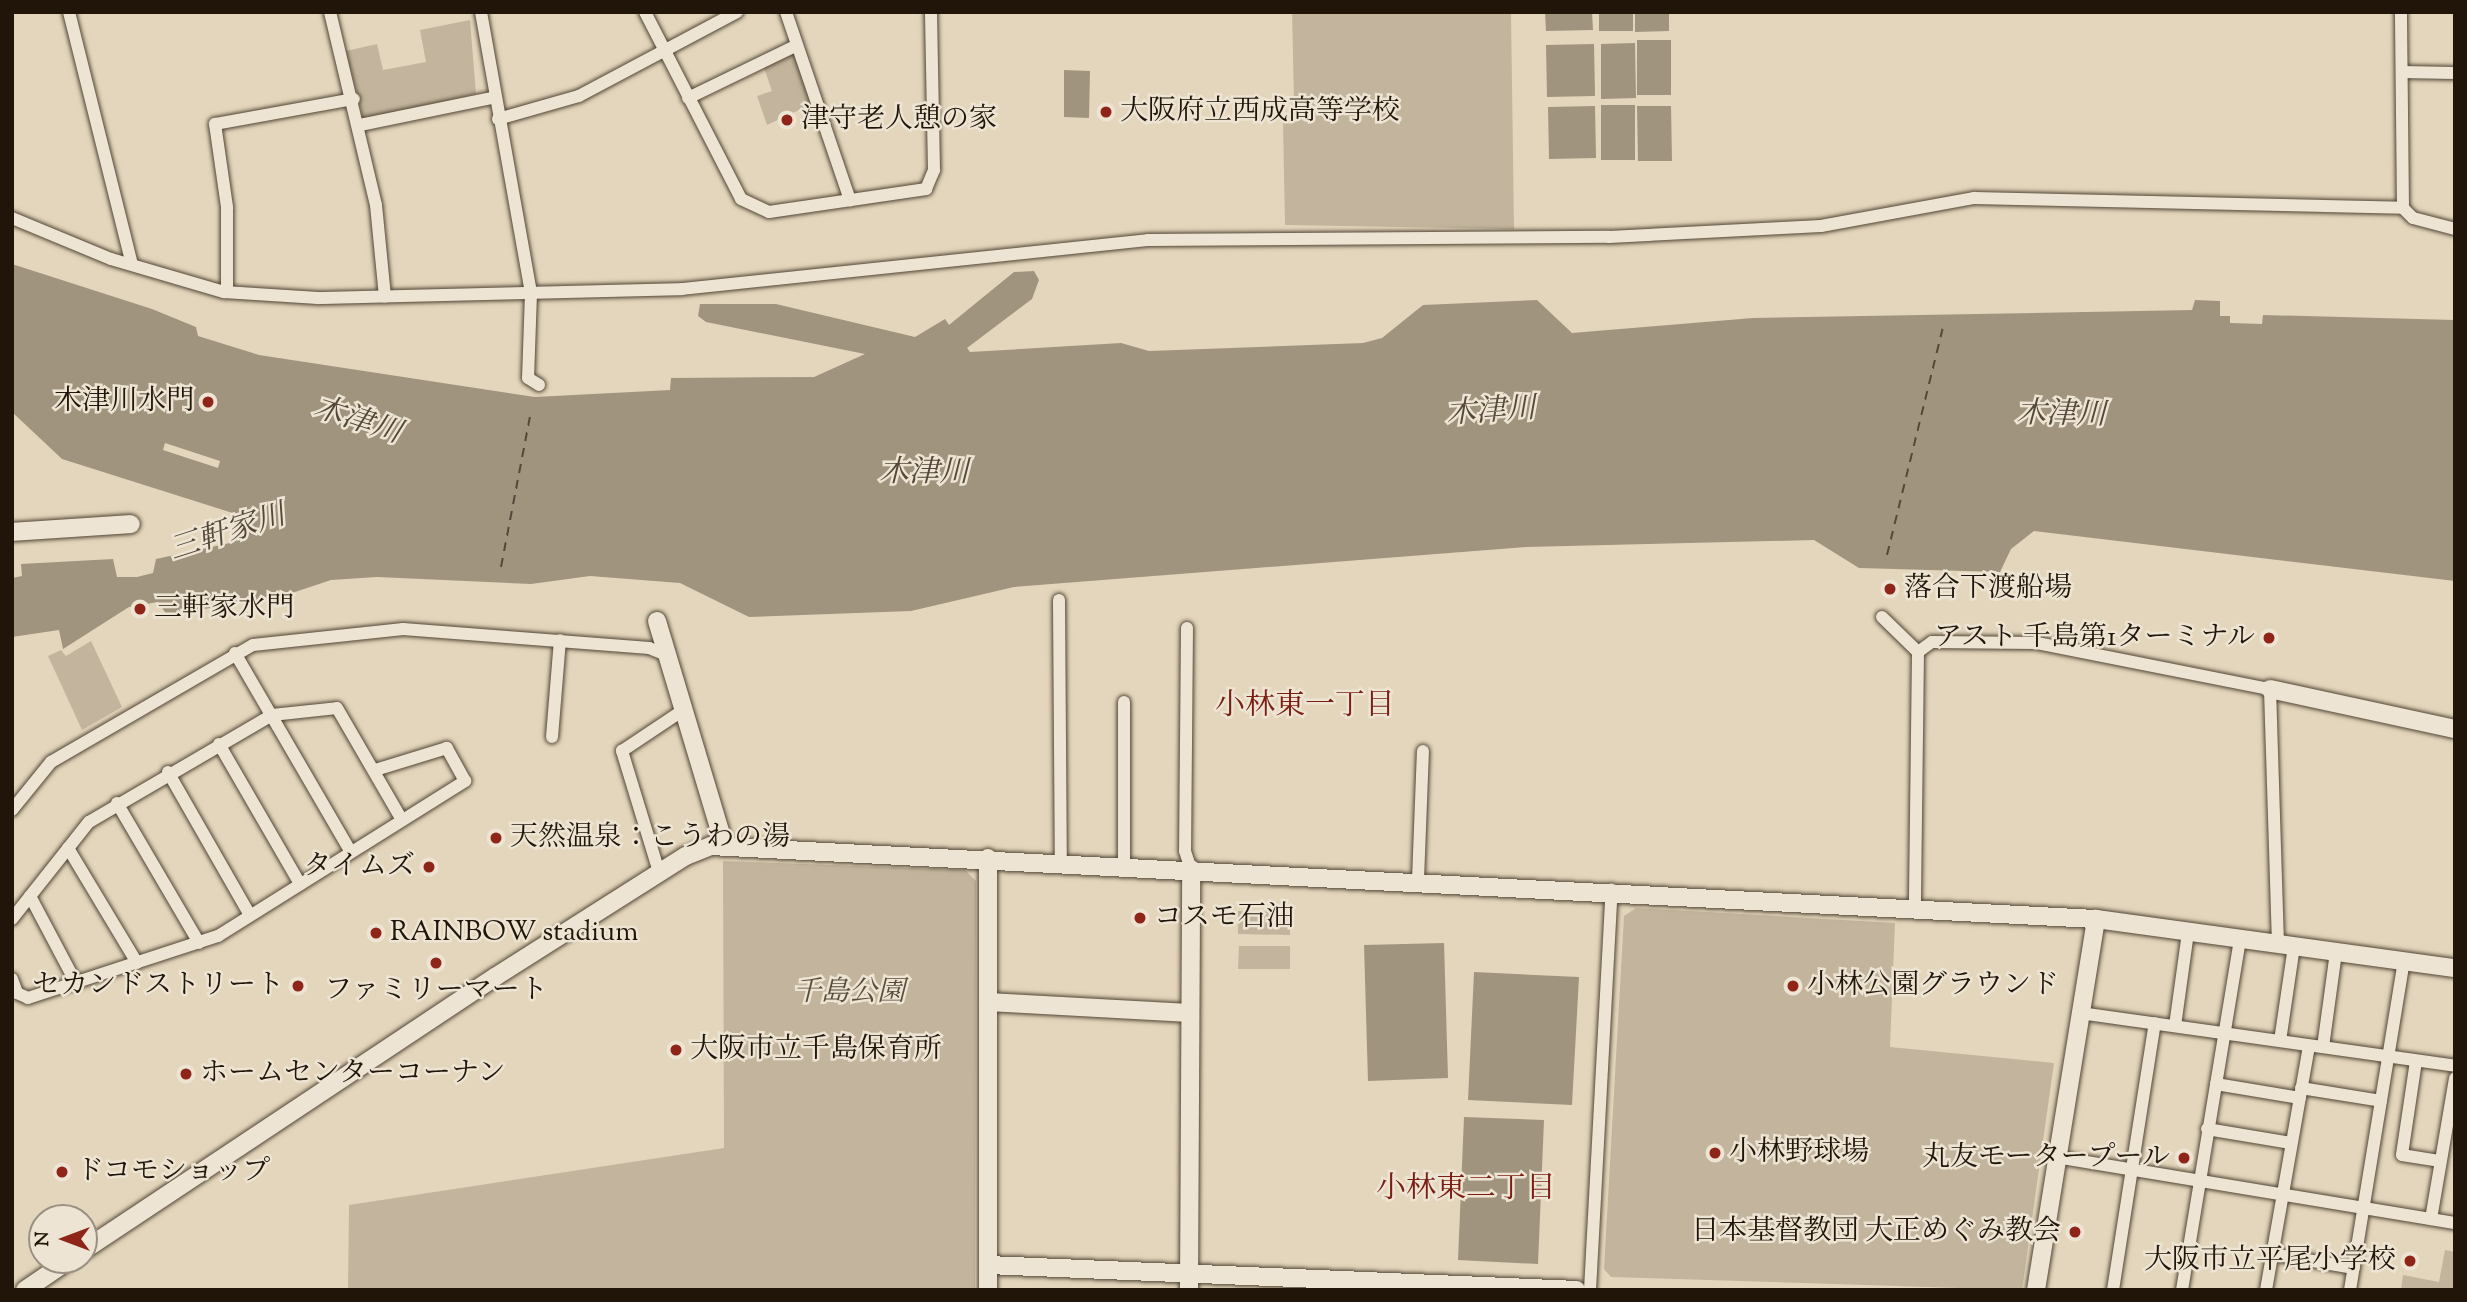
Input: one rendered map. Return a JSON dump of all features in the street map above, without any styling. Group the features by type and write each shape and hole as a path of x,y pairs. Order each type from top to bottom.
{"street":[{"path":"69,12 132,264"},
{"path":"330,12 360,125 385,297"},
{"path":"481,12 492,98 531,293 528,378 539,385"},
{"path":"645,12 741,199 769,212 850,200 929,184 931,12"},
{"path":"498,119 579,96 663,48 737,12"},
{"path":"786,12 850,200"},
{"path":"2401,12 2403,208"},
{"path":"688,99 797,46"},
{"path":"2402,72 2455,73"},
{"path":"360,125 492,98"},
{"path":"227,292 227,207 215,124 354,99"},
{"path":"12,218 132,264 227,292 385,297 682,289 1148,240 1609,237 1821,226 1973,198 2403,208 2413,218 2455,229"},
{"path":"12,532 131,524"},
{"path":"1059,600 1061,861"},
{"path":"1882,617 1917,652 1915,908"},
{"path":"657,621 671,659 724,845"},
{"path":"1187,628 1185,851 1191,869 1189,1283"},
{"path":"12,810 51,762 235,653 293,637 403,629 649,648 671,659"},
{"path":"552,737 560,640"},
{"path":"1917,652 1932,642 2038,643 2455,729"},
{"path":"235,653 351,852"},
{"path":"2270,689 2286,945 2280,1041"},
{"path":"1124,702 1124,865"},
{"path":"12,919 89,822 168,772 272,715 337,708 402,820"},
{"path":"659,872 622,751 685,709"},
{"path":"219,744 300,884"},
{"path":"12,979 17,993 28,998 199,943 250,915 465,781 447,748 375,770"},
{"path":"1418,880 1423,751"},
{"path":"168,772 250,915"},
{"path":"117,803 199,943"},
{"path":"98,1241 659,872 700,849 724,845 1612,890 2096,919 2455,968"},
{"path":"68,848 137,963"},
{"path":"988,1290 989,858"},
{"path":"1590,1290 1612,890"},
{"path":"30,896 76,983"},
{"path":"2036,1290 2096,919"},
{"path":"2175,1026 2188,932"},
{"path":"2182,1290 2240,939"},
{"path":"2323,1047 2336,952"},
{"path":"2350,1290 2404,962"},
{"path":"988,1002 1190,1013"},
{"path":"2080,1013 2455,1066"},
{"path":"2113,1290 2155,1023"},
{"path":"2266,1290 2309,1045"},
{"path":"2416,1060 2402,1155 2441,1161"},
{"path":"2431,1219 2455,1078"},
{"path":"2216,1084 2381,1101"},
{"path":"2207,1129 2291,1143"},
{"path":"2056,1157 2455,1223"},
{"path":"2272,1254 2354,1268"},
{"path":"988,1265 1189,1283 1576,1290"},
{"path":"25,1290 48,1274"}],"green space":[{"path":"1292,12 1511,12 1514,229 1285,225 1283,122 1294,102"},
{"path":"470,20 476,94 364,121 346,51 377,44 383,70 426,62 420,30"},
{"path":"795,50 814,103 767,125 757,96 772,91 763,65"},
{"path":"91,641 122,707 82,730 48,656 61,650 66,656"},
{"name":"千島公園","path":"723,861 965,870 976,881 975,1290 348,1290 349,1205 724,1148"},
{"path":"1636,908 1895,923 1890,1047 2054,1063 2022,1290 1611,1277 1604,1269 1624,916"},
{"path":"1238,911 1290,912 1290,935 1238,934"},
{"path":"1239,946 1290,946 1290,969 1238,969"},
{"path":"2445,1250 2455,1252 2455,1290 2401,1290 2403,1275 2439,1282"}],"water":[{"path":"1545,12 1592,12 1593,30 1546,31"},
{"path":"1599,12 1633,12 1633,31 1599,31"},
{"path":"1635,12 1669,12 1669,31 1635,32"},
{"path":"1637,40 1671,40 1671,95 1637,95"},
{"path":"1635,43 1636,98 1601,99 1601,44"},
{"path":"1594,44 1595,96 1547,97 1546,45"},
{"path":"1064,70 1090,71 1089,118 1064,117"},
{"path":"1601,105 1635,105 1635,160 1601,160"},
{"path":"1595,106 1596,158 1549,159 1548,107"},
{"path":"1637,106 1671,106 1672,161 1638,161"},
{"name":"木津川","path":"12,264 152,309 196,327 198,336 259,355 535,397 670,390 671,378 814,377 865,354 706,322 698,316 700,304 776,304 915,337 945,319 949,325 1014,272 1034,271 1039,280 1032,299 967,348 970,352 1121,343 1149,351 1363,343 1382,338 1423,305 1537,300 1572,333 1753,318 2192,310 2195,300 2220,301 2220,316 2230,316 2230,323 2262,324 2263,315 2455,320 2455,581 2034,531 2011,549 2000,572 1859,568 1814,540 1526,547 1014,587 911,611 749,617 680,583 590,576 531,584 377,577 331,580 283,596 167,615 158,602 129,607 63,649 59,630 12,637 12,578 22,576 21,564 113,559 117,577 137,577 153,573 156,559 230,543 243,525 239,515 62,459 12,412","holes":["165,443 220,461 218,468 163,450"]},
{"path":"1444,943 1448,1078 1368,1081 1364,945"},
{"path":"1474,972 1579,977 1572,1105 1468,1100"},
{"path":"1464,1117 1544,1120 1538,1264 1458,1260"}],"ferry route":[{"path":"1887,555 1943,327"},
{"path":"501,567 530,416"}],"place":[{"name":"大阪府立西成高等学校","path":"1106,112"},
{"name":"津守老人憩の家","path":"787,120"},
{"name":"木津川水門","path":"208,402"},
{"name":"落合下渡船場","path":"1890,589"},
{"name":"三軒家水門","path":"140,609"},
{"name":"アスト 千島第1ターミナル","path":"2269,638"},
{"name":"天然温泉：こうわの湯","path":"496,838"},
{"name":"タイムズ","path":"429,867"},
{"name":"コスモ石油","path":"1140,918"},
{"name":"RAINBOW stadium","path":"376,933"},
{"name":"ファミリーマート","path":"436,963"},
{"name":"セカンドストリート","path":"298,986"},
{"name":"小林公園グラウンド","path":"1793,986"},
{"name":"大阪市立千島保育所","path":"676,1050"},
{"name":"ホームセンターコーナン","path":"186,1074"},
{"name":"小林野球場","path":"1715,1153"},
{"name":"丸友モータープール","path":"2184,1158"},
{"name":"ドコモショップ","path":"62,1172"},
{"name":"日本基督教団 大正めぐみ教会","path":"2075,1232"},
{"name":"大阪市立平尾小学校","path":"2410,1261"}],"district":[{"name":"小林東一丁目","path":"1305,707"},
{"name":"小林東二丁目","path":"1466,1190"}],"water label":[{"name":"三軒家川","path":"228,534"}]}
